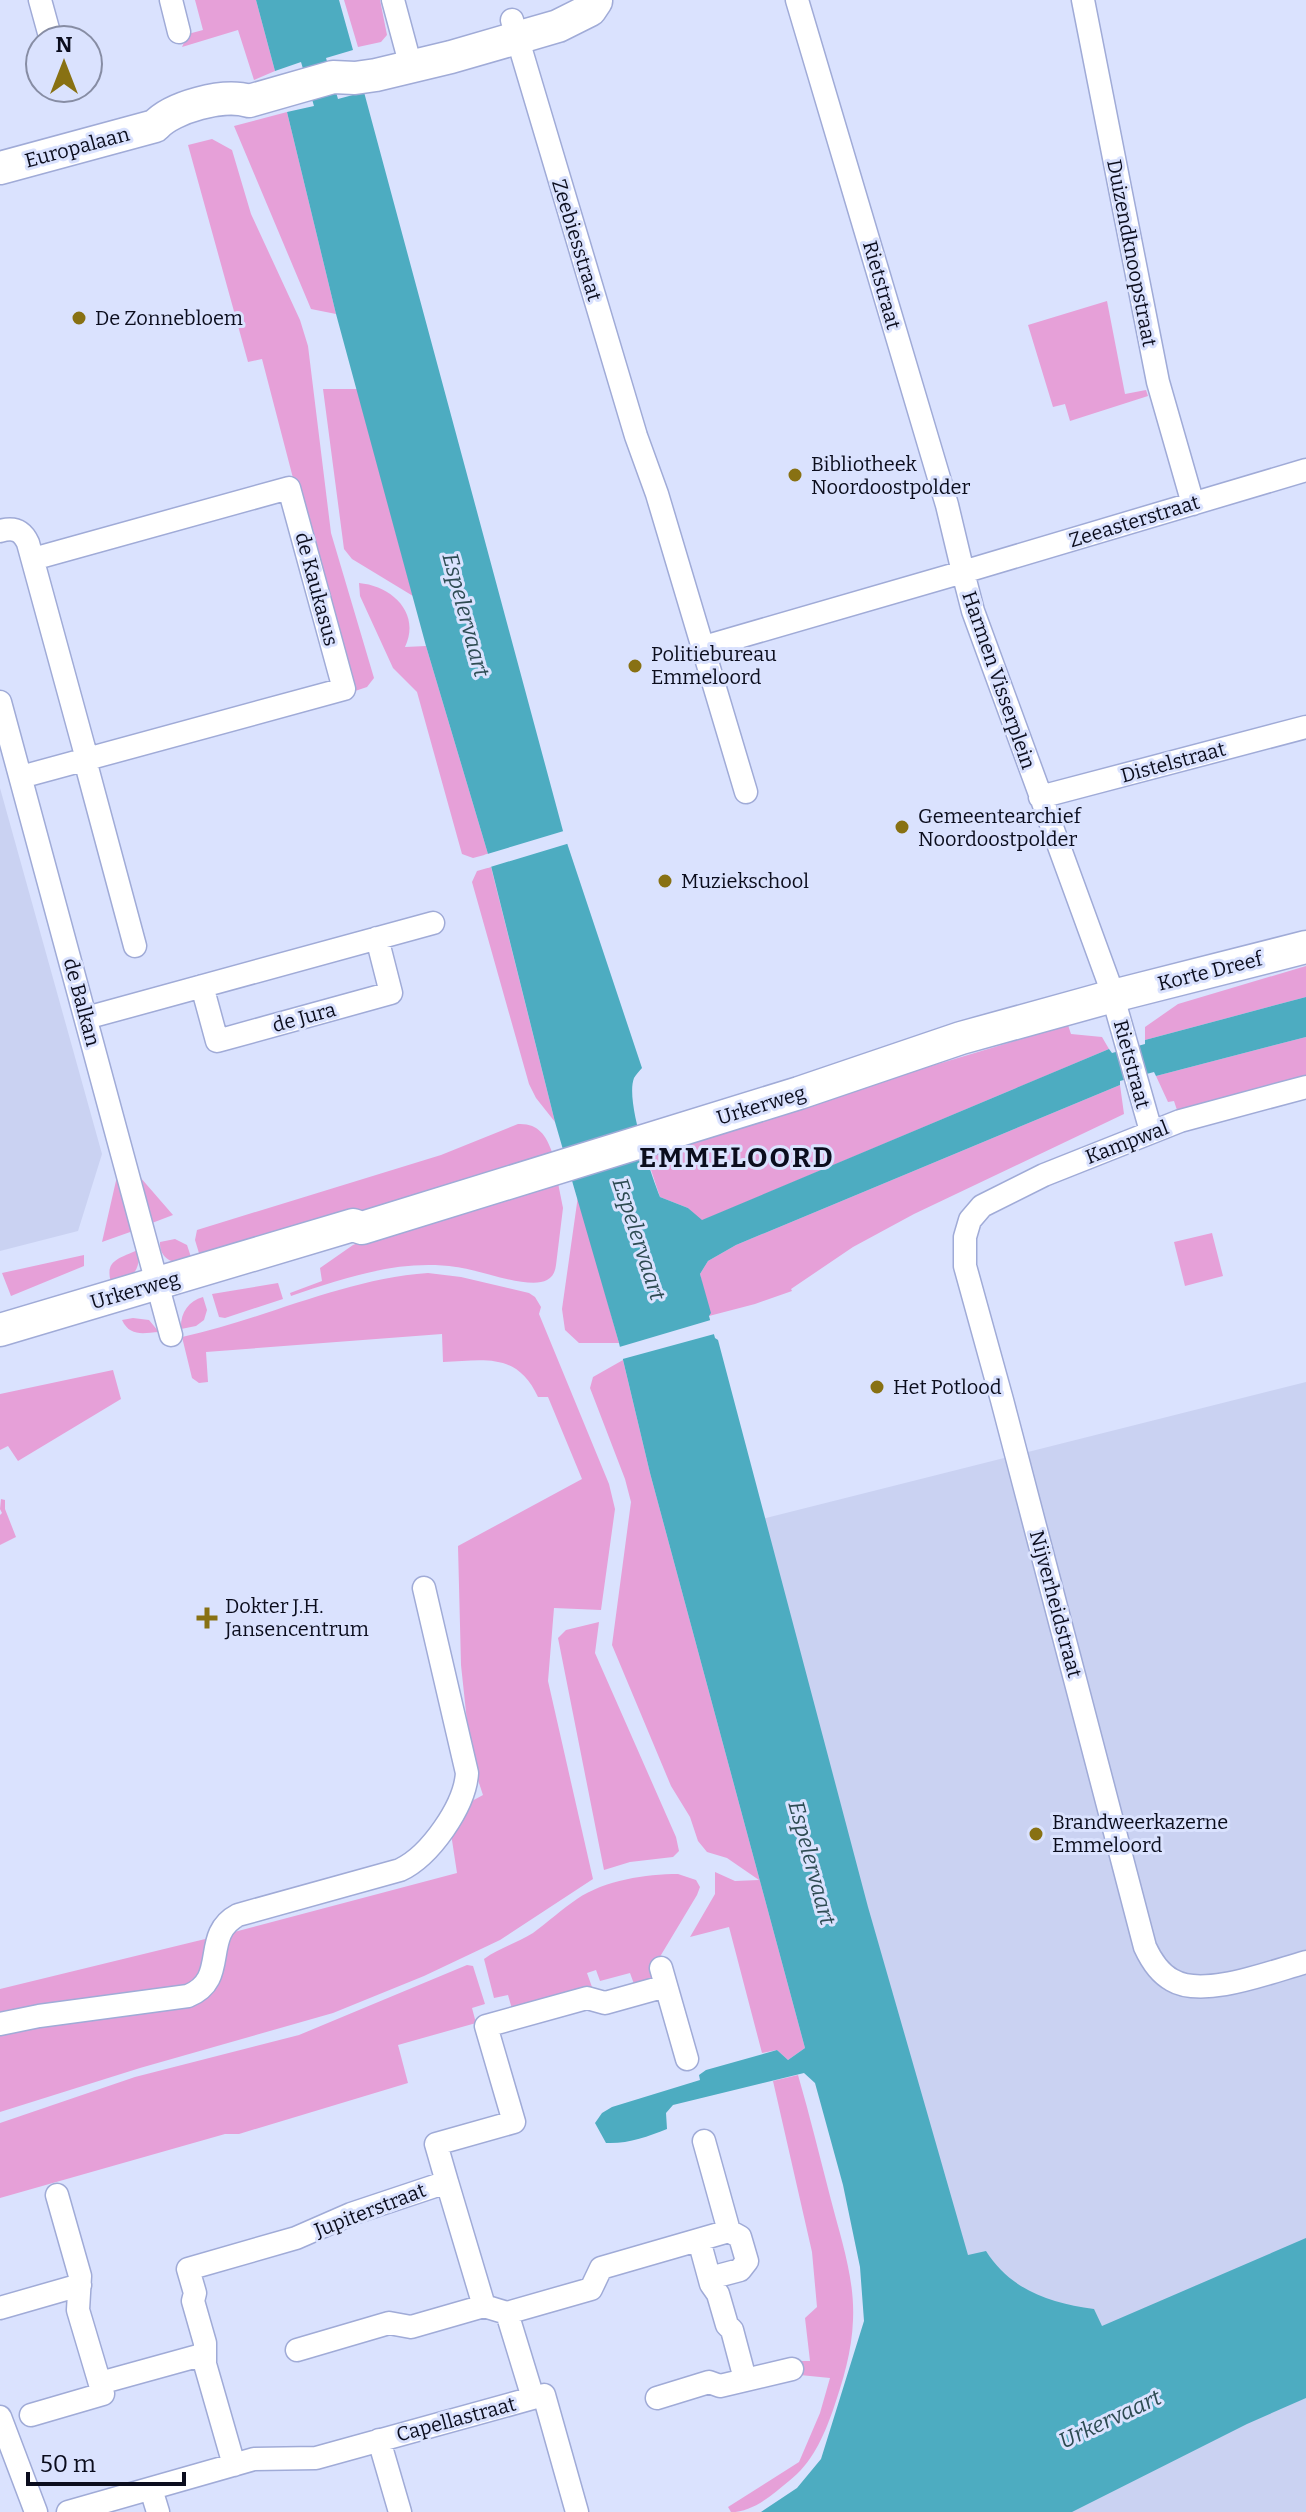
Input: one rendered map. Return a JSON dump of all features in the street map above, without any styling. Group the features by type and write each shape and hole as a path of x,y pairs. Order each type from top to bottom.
{"main road":[{"name":"Europalaan","path":"0,168 155,126 165,130 201,124 236,112 249,101 320,80 355,78 409,57 515,29 564,4 598,1"},
{"name":"Korte Dreef","path":"1113,996 1306,947"},
{"name":"Urkerweg","path":"0,1330 161,1292 206,1291 357,1237 362,1228 799,1093 961,1038 1113,996"},
{"name":"Urkerweg","path":"0,1345 161,1292"}],"street":[{"path":"40,0 47,24"},
{"path":"171,0 179,32"},
{"path":"393,0 409,57"},
{"name":"Rietstraat","path":"797,0 940,479 963,572"},
{"name":"Duizendknoopstraat","path":"1083,0 1158,382 1193,504"},
{"name":"Zeebiesstraat","path":"515,29 704,647"},
{"name":"Zeeasterstraat","path":"963,572 1306,470"},
{"name":"de Kaukasus","path":"21,777 344,689 289,488 33,559"},
{"path":"0,531 10,529 20,532 28,543 135,946"},
{"name":"Harmen Visserplein","path":"704,647 963,572 973,611 1113,996"},
{"path":"704,647 746,792"},
{"name":"de Balkan","path":"0,702 161,1292"},
{"name":"Distelstraat","path":"1040,797 1306,727"},
{"path":"86,1018 433,923"},
{"name":"de Jura","path":"202,986 217,1041 391,993 377,938"},
{"name":"Rietstraat","path":"1113,996 1151,1131"},
{"name":"Kampwal","path":"966,1230 976,1212 989,1202 1044,1175 1151,1131 1202,1114 1306,1087"},
{"name":"Nijverheidstraat","path":"966,1230 965,1266 1145,1947 1164,1974 1178,1983 1208,1986 1306,1962"},
{"name":"Urkerweg","path":"161,1292 171,1335"},
{"path":"0,2024 181,1998 196,1993 210,1977 218,1937 222,1927 231,1919 400,1870 419,1859 464,1794 467,1773 424,1588"},
{"name":"Jupiterstraat","path":"234,2465 205,2364 205,2343 188,2269 296,2238 351,2214 447,2182 436,2144 514,2122 486,2026 587,1998 605,2003 663,1977 687,2059"},
{"path":"704,2141 729,2231"},
{"path":"447,2182 484,2306"},
{"path":"31,2415 103,2394 78,2310 80,2276 57,2195"},
{"path":"297,2350 389,2323 411,2327 484,2306 507,2313 591,2289 601,2268 729,2231 740,2237 747,2261 740,2270 710,2278"},
{"path":"699,2240 727,2325 732,2330 745,2379"},
{"path":"0,2308 80,2285"},
{"path":"507,2313 533,2398 544,2395 577,2512"},
{"path":"100,2383 205,2354"},
{"path":"657,2398 709,2382 720,2386 792,2369"},
{"name":"Capellastraat","path":"68,2512 254,2459 316,2458 533,2398"},
{"path":"0,2417 36,2512"},
{"name":"Capellastraat","path":"379,2440 400,2512"},
{"path":"151,2489 158,2512"}],"shaded area":[{"path":"195,0 256,0 275,71 254,80 238,30 182,47 188,34 203,30"},
{"path":"344,0 380,0 387,35 381,42 358,47"},
{"path":"287,112 336,314 311,309 234,126"},
{"path":"212,139 232,150 251,214 300,320 308,346 331,533 374,678 367,687 349,693 262,359 248,362 188,145"},
{"path":"1107,301 1125,394 1146,390 1148,396 1070,421 1065,404 1053,407 1028,325"},
{"path":"323,389 357,389 413,596 352,559 344,549"},
{"path":"359,583 382,589 400,603 409,623 405,647 426,646 488,854 473,858 462,854 417,692 393,668 360,596"},
{"path":"0,788 102,1154 78,1231 0,1251"},
{"path":"491,867 555,1122 529,1084 472,882 477,871"},
{"path":"1306,966 1306,997 1145,1040 1145,1027 1178,1004"},
{"path":"1068,1025 1071,1034 1102,1037 1109,1049 701,1221 688,1208 660,1197 645,1152"},
{"path":"1306,1037 1306,1077 1177,1110 1174,1101 1168,1102 1156,1076"},
{"path":"1120,1085 1124,1114 914,1214 853,1247 792,1291 709,1316 700,1274 708,1261 736,1245"},
{"path":"518,1124 540,1131 552,1152 535,1157 536,1162 202,1263 195,1240 197,1230 441,1155"},
{"path":"118,1172 133,1231 102,1242"},
{"path":"140,1177 173,1215 152,1223"},
{"path":"558,1183 563,1208 556,1268 547,1280 528,1282 456,1267 414,1266 351,1277 291,1296 290,1293 322,1281 320,1268 353,1245 381,1233"},
{"path":"578,1196 619,1343 579,1343 565,1330 562,1309"},
{"path":"1212,1233 1223,1276 1185,1286 1174,1242"},
{"path":"175,1239 187,1245 194,1266 171,1261 163,1254 160,1242"},
{"path":"138,1250 136,1269 113,1289 110,1267 123,1256"},
{"path":"84,1255 84,1266 11,1296 2,1273"},
{"path":"428,1273 461,1277 535,1297 541,1307 539,1314 609,1484 615,1509 601,1610 554,1608 548,1681 593,1879 500,1940 424,1976 333,2013 0,2112 0,1989 457,1873 448,1814 483,1795 471,1759 461,1665 458,1546 582,1479 548,1397 538,1397 520,1372 498,1362 443,1362 442,1334 206,1352 208,1382 199,1383 192,1378 182,1337 365,1283"},
{"path":"278,1283 283,1299 225,1318 219,1317 212,1294"},
{"path":"203,1297 207,1310 204,1320 196,1326 181,1329 186,1309"},
{"path":"122,1320 149,1320 159,1332 133,1332"},
{"path":"623,1360 650,1473 805,2048 788,2060 777,2050 762,2053 729,1927 690,1937 715,1894 715,1872 735,1881 759,1880 727,1858 707,1852 698,1841 690,1817 671,1786 612,1645 631,1502 590,1388 593,1377"},
{"path":"113,1370 121,1399 18,1461 8,1446 0,1450 0,1394"},
{"path":"1306,1382 1306,2512 1059,2512 938,2252 762,1519"},
{"path":"1,1499 5,1500 5,1509 16,1537 0,1545 2,1513"},
{"path":"599,1622 595,1653 676,1837 679,1851 673,1857 630,1862 604,1870 558,1638 566,1630"},
{"path":"678,1874 696,1880 700,1887 652,1970 651,1980 634,1984 630,1973 600,1981 596,1970 587,1973 592,1987 512,2009 508,1995 494,1998 484,1959 533,1933 588,1892 639,1877"},
{"path":"467,1965 473,1966 485,2004 472,2008 476,2023 398,2045 408,2083 239,2134 225,2134 0,2198 0,2123 135,2077 299,2035"},
{"path":"798,2075 850,2274 853,2305 851,2343 833,2410 810,2458 797,2474 769,2497 755,2506 731,2512 728,2507 799,2462 820,2413 830,2378 800,2375 798,2361 810,2361 805,2318 817,2307 812,2252 773,2081"}],"water":[{"path":"256,0 339,0 353,50 326,58 338,99 364,92 563,831 642,1068 634,1078 633,1103 640,1137 660,1197 688,1208 702,1220 1109,1049 1112,1053 1145,1044 1145,1040 1306,997 1306,1037 1156,1076 1154,1072 1120,1081 1120,1085 736,1245 708,1261 700,1274 868,1907 968,2255 986,2251 1019,2285 1062,2303 1094,2309 1102,2326 1306,2238 1306,2398 1247,2424 1072,2512 761,2512 797,2488 821,2459 864,2321 860,2267 843,2185 815,2083 804,2073 673,2105 666,2113 667,2129 630,2141 606,2143 595,2123 602,2113 612,2107 700,2080 699,2075 706,2070 777,2050 788,2060 805,2048 650,1473 619,1343 555,1122 488,854 426,646 336,314 287,112 314,106 301,62 275,71"}],"pier":[{"path":"567,830 570,843 487,868 484,855"},
{"path":"714,1319 718,1333 619,1360 616,1348"}],"place":[{"name":"De Zonnebloem","path":"79,318"},
{"name":"Bibliotheek Noordoostpolder","path":"795,475"},
{"name":"Politiebureau Emmeloord","path":"635,666"},
{"name":"Gemeentearchief Noordoostpolder","path":"902,827"},
{"name":"Muziekschool","path":"665,881"},
{"name":"Het Potlood","path":"877,1387"},
{"name":"Dokter J.H. Jansencentrum","path":"207,1618"},
{"name":"Brandweerkazerne Emmeloord","path":"1036,1834"}],"district":[{"name":"EMMELOORD","path":"737,1157"}],"water label":[{"name":"Espelervaart","path":"466,615"},
{"name":"Espelervaart","path":"639,1239"},
{"name":"Espelervaart","path":"812,1863"},
{"name":"Urkervaart","path":"1110,2419"}]}
